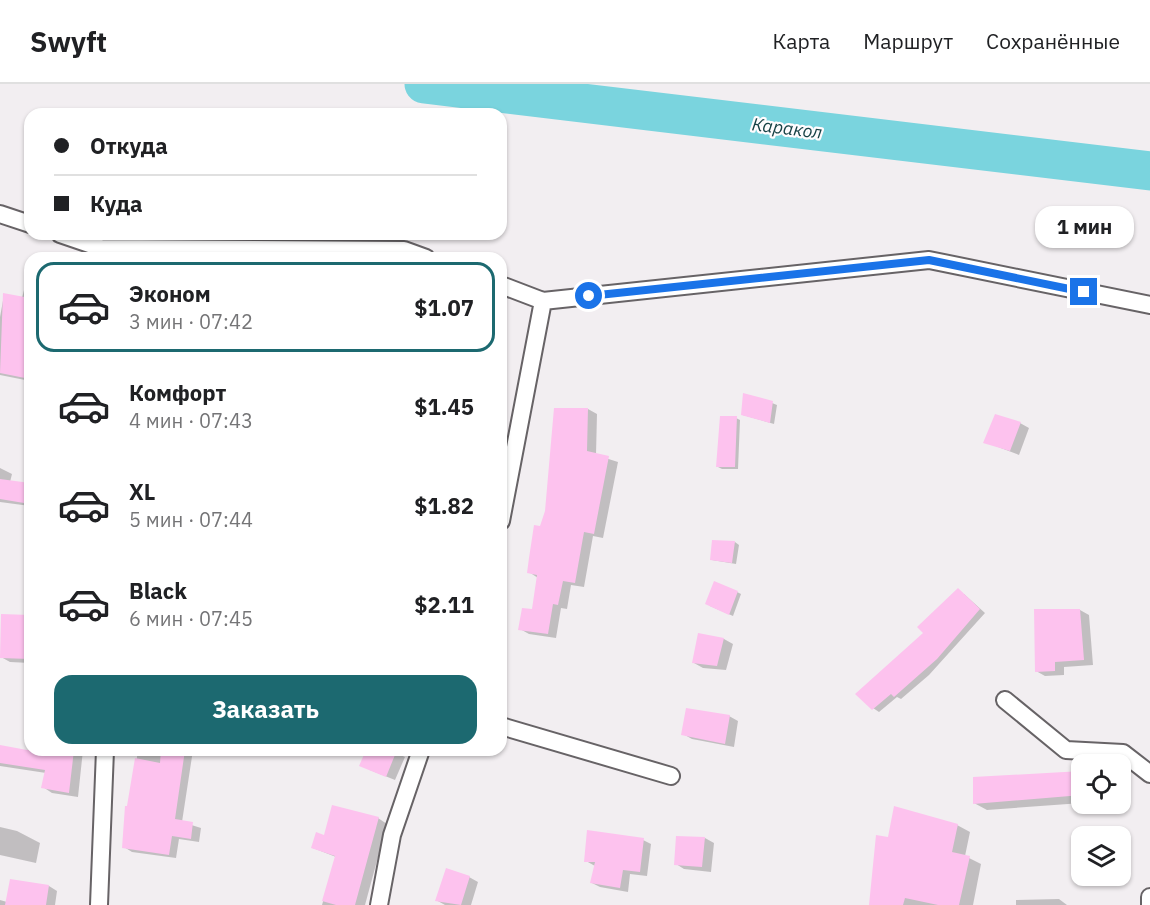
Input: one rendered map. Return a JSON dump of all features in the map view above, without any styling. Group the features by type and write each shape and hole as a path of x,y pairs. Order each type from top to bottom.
{"street":[{"path":"0,214 24,222"},
{"path":"73,240 100,252"},
{"path":"203,252 404,250 410,252"},
{"path":"507,287 543,301 929,260 1150,305"},
{"path":"507,490 543,301"},
{"path":"1005,700 1066,750 1123,753 1150,774"},
{"path":"507,728 671,776"},
{"path":"99,905 105,756"},
{"path":"379,905 392,835 420,756"},
{"path":"1150,897 1150,905"}],"building":[{"path":"3,293 24,297 24,378 0,373"},
{"path":"743,393 773,401 770,423 741,415"},
{"path":"554,408 588,408 587,451 609,456 594,534 584,532 575,583 563,581 558,605 553,604 548,634 518,630 522,608 532,609 537,575 527,573 534,525 540,526 545,511"},
{"path":"995,414 1021,422 1010,451 983,443"},
{"path":"720,416 737,416 735,467 716,467"},
{"path":"0,479 24,482 24,503 0,499"},
{"path":"712,540 735,541 732,563 710,560"},
{"path":"714,581 738,591 729,615 705,604"},
{"path":"958,588 980,609 937,659 894,697 891,694 872,710 855,694 923,633 917,627"},
{"path":"1034,609 1080,609 1084,660 1055,662 1055,671 1035,672"},
{"path":"1,614 24,615 24,659 0,658"},
{"path":"698,633 724,638 717,666 692,663"},
{"path":"686,708 730,715 725,744 681,735"},
{"path":"0,745 24,749 24,756 73,756 69,793 41,788 45,770 0,763"},
{"path":"161,756 184,756 175,819 193,822 191,839 172,836 169,855 122,848 125,806 127,806 135,758 160,763"},
{"path":"363,756 395,756 386,777 359,766"},
{"path":"1071,772 1071,796 973,804 973,777"},
{"path":"332,805 379,817 355,905 336,905 322,901 335,856 311,848 316,832 324,835"},
{"path":"894,806 958,824 952,852 970,856 959,905 938,905 905,898 903,905 869,905 876,835 888,837"},
{"path":"587,830 644,838 640,872 623,870 620,888 590,883 595,862 584,862"},
{"path":"676,836 705,837 702,867 674,865"},
{"path":"446,868 470,876 461,905 435,901"},
{"path":"10,879 49,885 46,905 5,905"}],"waterway":[{"name":"Каракол","path":"424,84 1150,171"}],"route":[{"path":"589,296 929,260 1084,292"}]}
